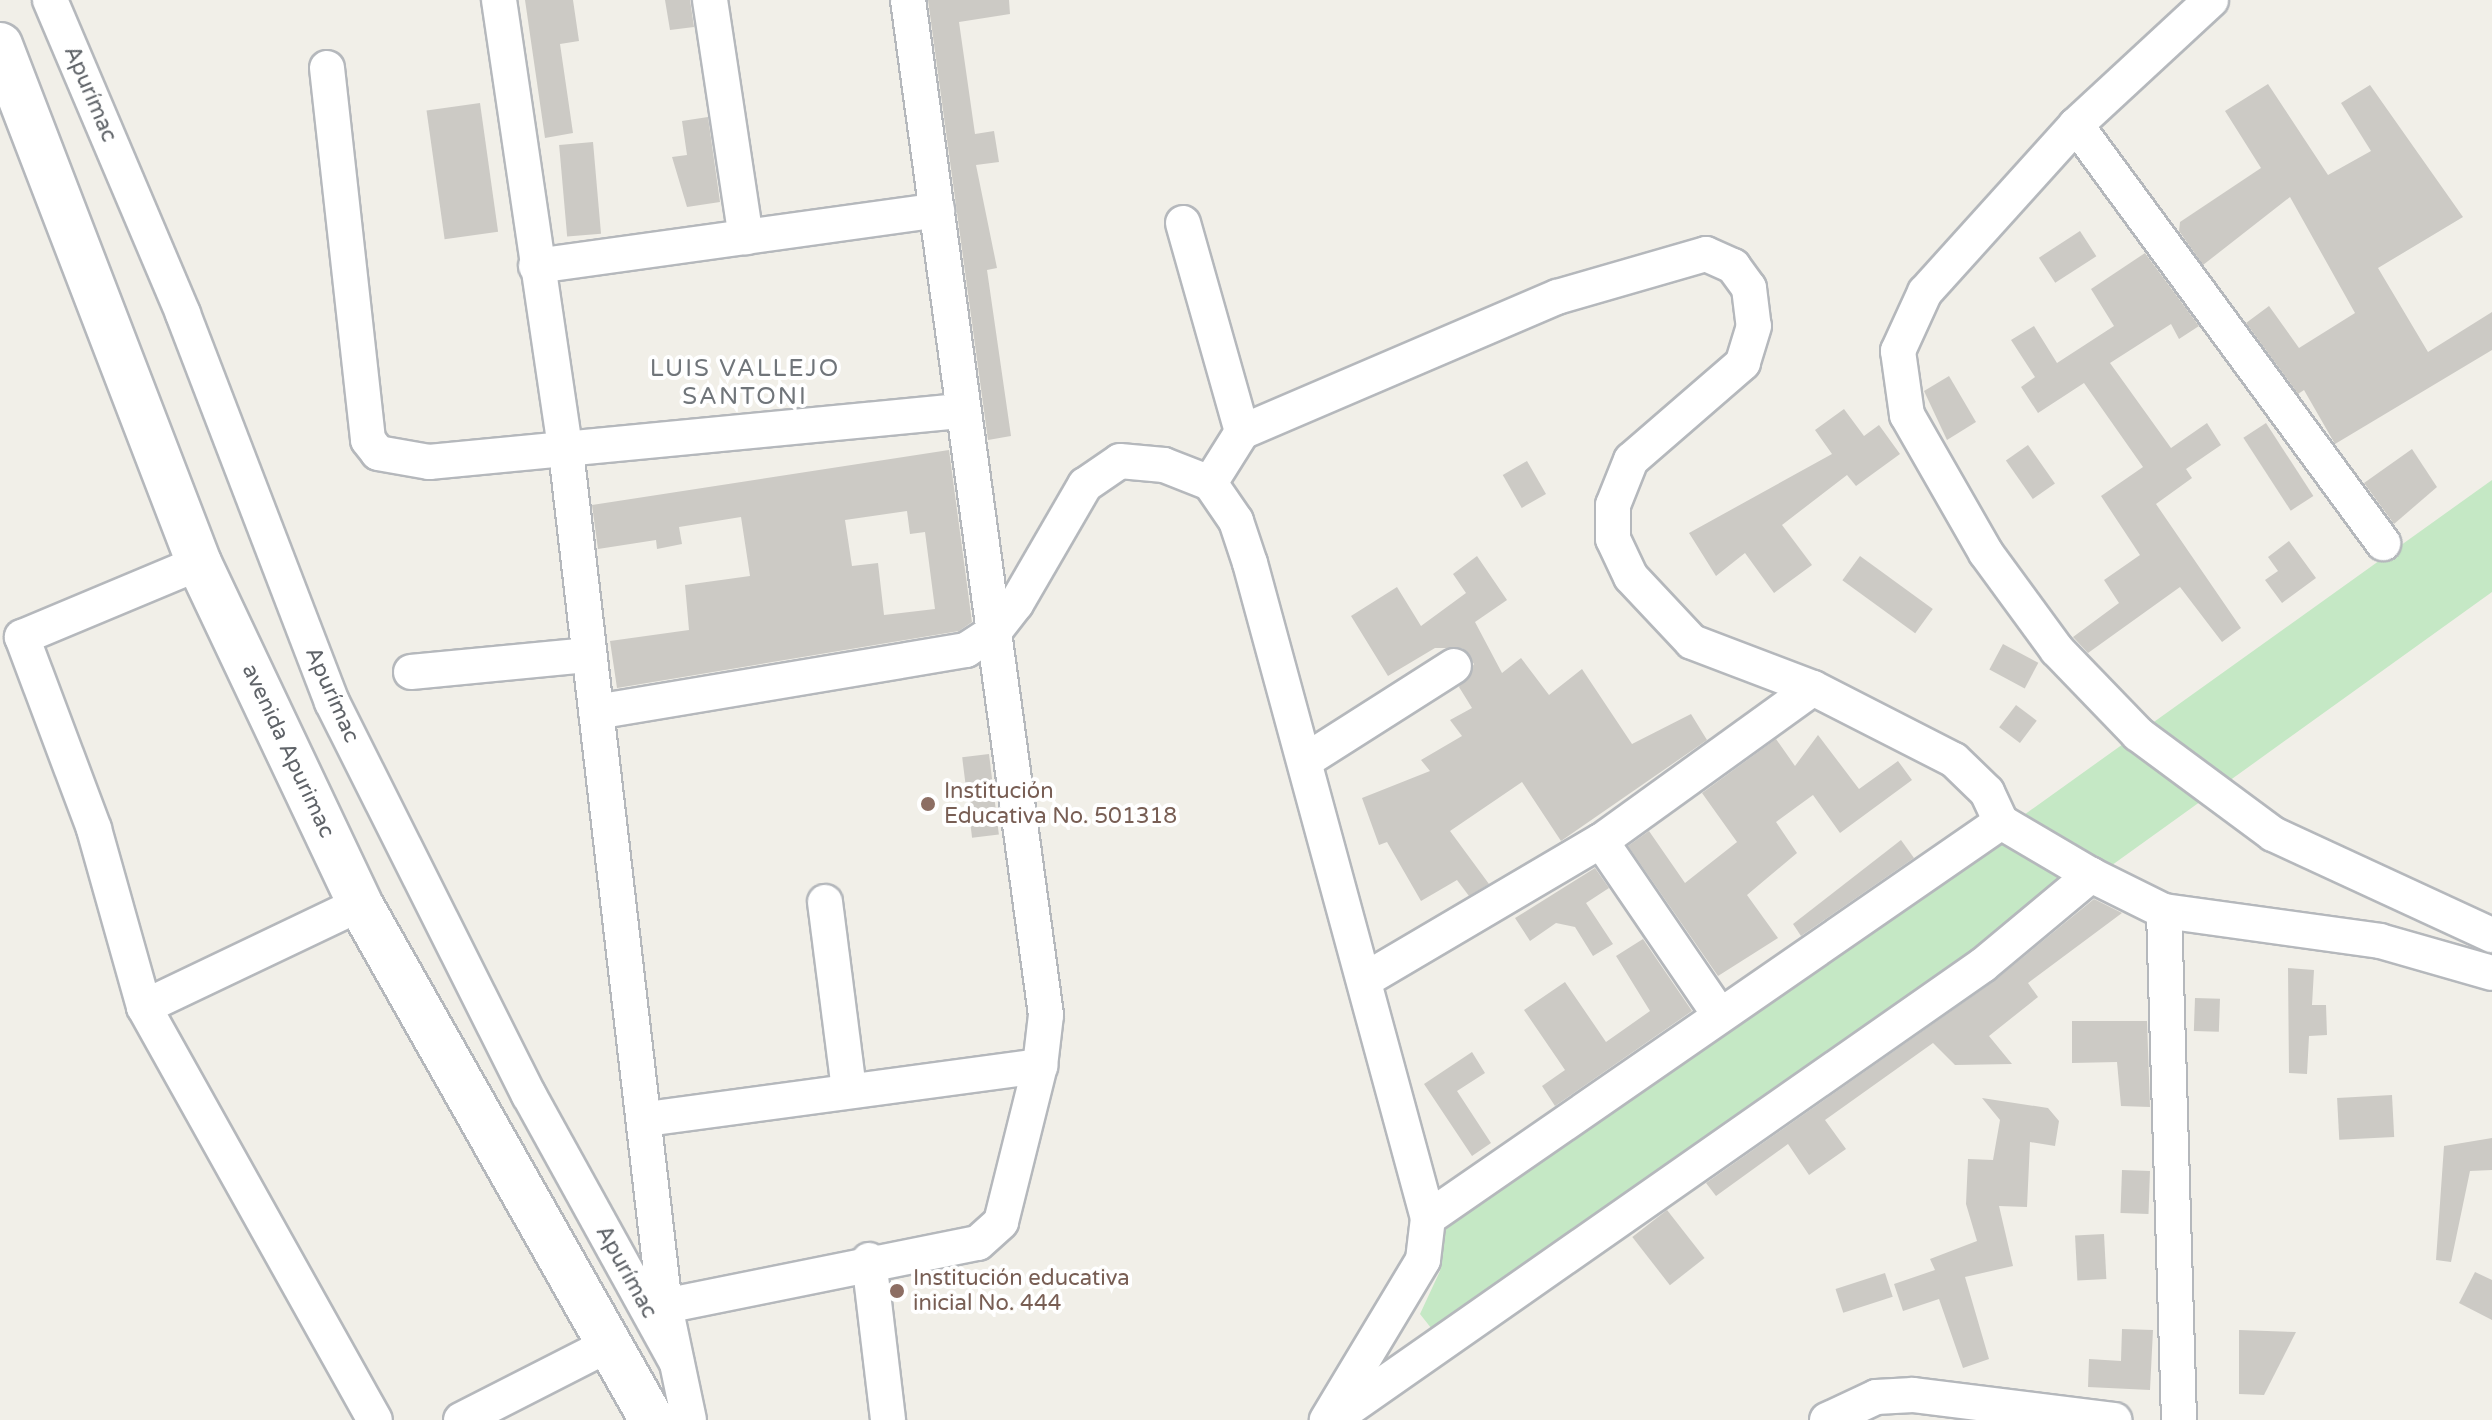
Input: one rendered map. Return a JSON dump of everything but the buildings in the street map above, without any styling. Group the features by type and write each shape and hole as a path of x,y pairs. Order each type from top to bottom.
{"street":[{"name":"Apurímac","path":"50,0 183,314 332,702 529,1095 676,1361"},
{"name":"Apurímac","path":"499,0 536,266 566,451 647,1119 665,1306 689,1420"},
{"path":"710,0 746,237"},
{"path":"665,1306 869,1260 978,1243 993,1234 1040,1066 1046,1015 994,632 960,411 937,210 908,0"},
{"path":"2211,0 2076,125 1925,292 1898,351 1907,415 1986,553 2057,650 2138,734 2273,834 2492,935"},
{"name":"avenida Apurimac","path":"0,45 199,563 360,904 652,1420"},
{"path":"327,68 368,440 388,458 429,462 566,451 960,411"},
{"path":"2076,125 2383,543"},
{"path":"536,266 937,210"},
{"path":"1183,223 1242,432"},
{"path":"1210,483 1242,432 1557,297 1706,254 1733,266 1749,288 1754,326 1743,363 1631,460 1613,505 1613,539 1631,577 1692,642 1813,688 1954,760 1987,792 2001,822 2091,875 2164,911 2380,941 2492,973"},
{"path":"596,712 966,650 994,632 1085,485 1120,461 1164,465 1210,483 1236,521 1308,759 1368,978 1413,1181 1428,1218 1423,1260 1329,1420"},
{"path":"199,563 11,641 94,829 144,1007 375,1420"},
{"path":"411,672 589,655"},
{"path":"1308,759 1454,666"},
{"path":"1368,978 1601,841 1813,688"},
{"path":"1428,1218 2001,822"},
{"path":"1601,841 1719,1014"},
{"path":"1329,1420 1983,965 2091,875"},
{"path":"825,902 849,1090"},
{"path":"144,1007 360,904"},
{"path":"2164,911 2179,1420"},
{"path":"647,1119 1040,1066"},
{"path":"869,1260 888,1420"},
{"path":"461,1420 610,1344"},
{"path":"1827,1420 1876,1397 1913,1395 2114,1420"}],"green space":[{"path":"2492,480 2492,592 2101,873 1435,1333 1420,1314 1440,1271 1444,1230"}],"place":[{"name":"Institución Educativa No. 501318","path":"928,804"},
{"name":"Institución educativa inicial No. 444","path":"897,1291"}],"district":[{"name":"LUIS VALLEJO SANTONI","path":"745,383"}]}
